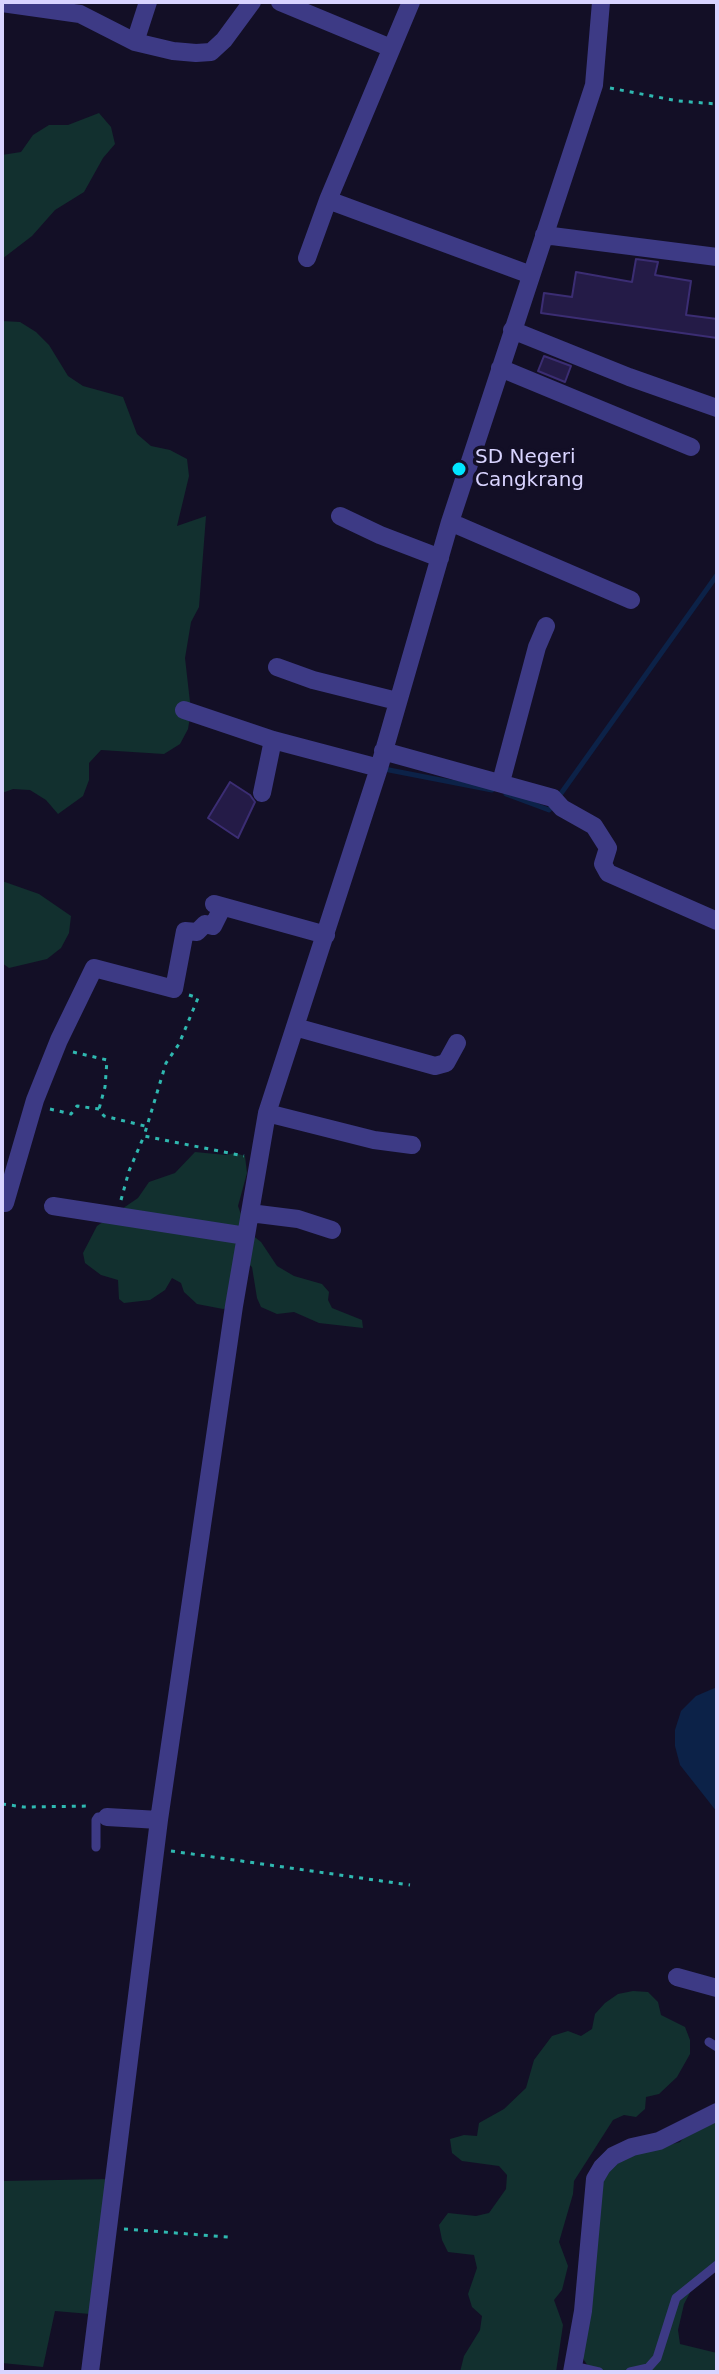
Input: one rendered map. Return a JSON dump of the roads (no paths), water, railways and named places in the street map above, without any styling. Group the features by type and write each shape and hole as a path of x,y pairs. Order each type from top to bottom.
{"street":[{"path":"135,42 148,2"},
{"path":"2,3 52,6 80,14 135,42 173,51 211,52 224,40 252,2"},
{"path":"280,2 391,48"},
{"path":"307,258 411,2"},
{"path":"90,2372 156,1848 152,1820 267,1113 381,759 450,522 594,85 601,2"},
{"path":"328,200 531,275"},
{"path":"544,235 717,257"},
{"path":"512,330 717,408"},
{"path":"500,368 691,447"},
{"path":"340,516 440,558"},
{"path":"450,522 631,600"},
{"path":"501,782 537,647 546,626"},
{"path":"277,667 313,680 397,701"},
{"path":"184,710 273,740 501,782 553,798 562,808 594,826 608,848 603,864 608,873 717,921"},
{"path":"262,793 273,740"},
{"path":"5,1203 34,1106 56,1048 94,968 174,989 185,931 197,932 205,924 213,926 218,906 326,935"},
{"path":"295,1027 435,1066 446,1063 457,1043"},
{"path":"267,1113 374,1140 412,1145"},
{"path":"53,1206 246,1236"},
{"path":"250,1213 298,1219 332,1230"},
{"path":"100,1811 152,1820"},
{"path":"677,1977 717,1988"},
{"path":"572,2369 583,2311 595,2179 613,2156 632,2147 659,2141 717,2112"}],"lane":[{"path":"96,1847 96,1820 100,1811"},
{"path":"630,2372 648,2368 657,2358 676,2298 717,2265"},
{"path":"572,2369 599,2372"}],"water":[{"path":"717,1687 717,1812 680,1765 675,1730 681,1711 696,1696"}],"waterway":[{"path":"557,799 717,575"},
{"path":"384,769 492,790"},
{"path":"506,794 549,810 554,803"}],"place":[{"name":"SD Negeri Cangkrang","path":"459,469"}]}
